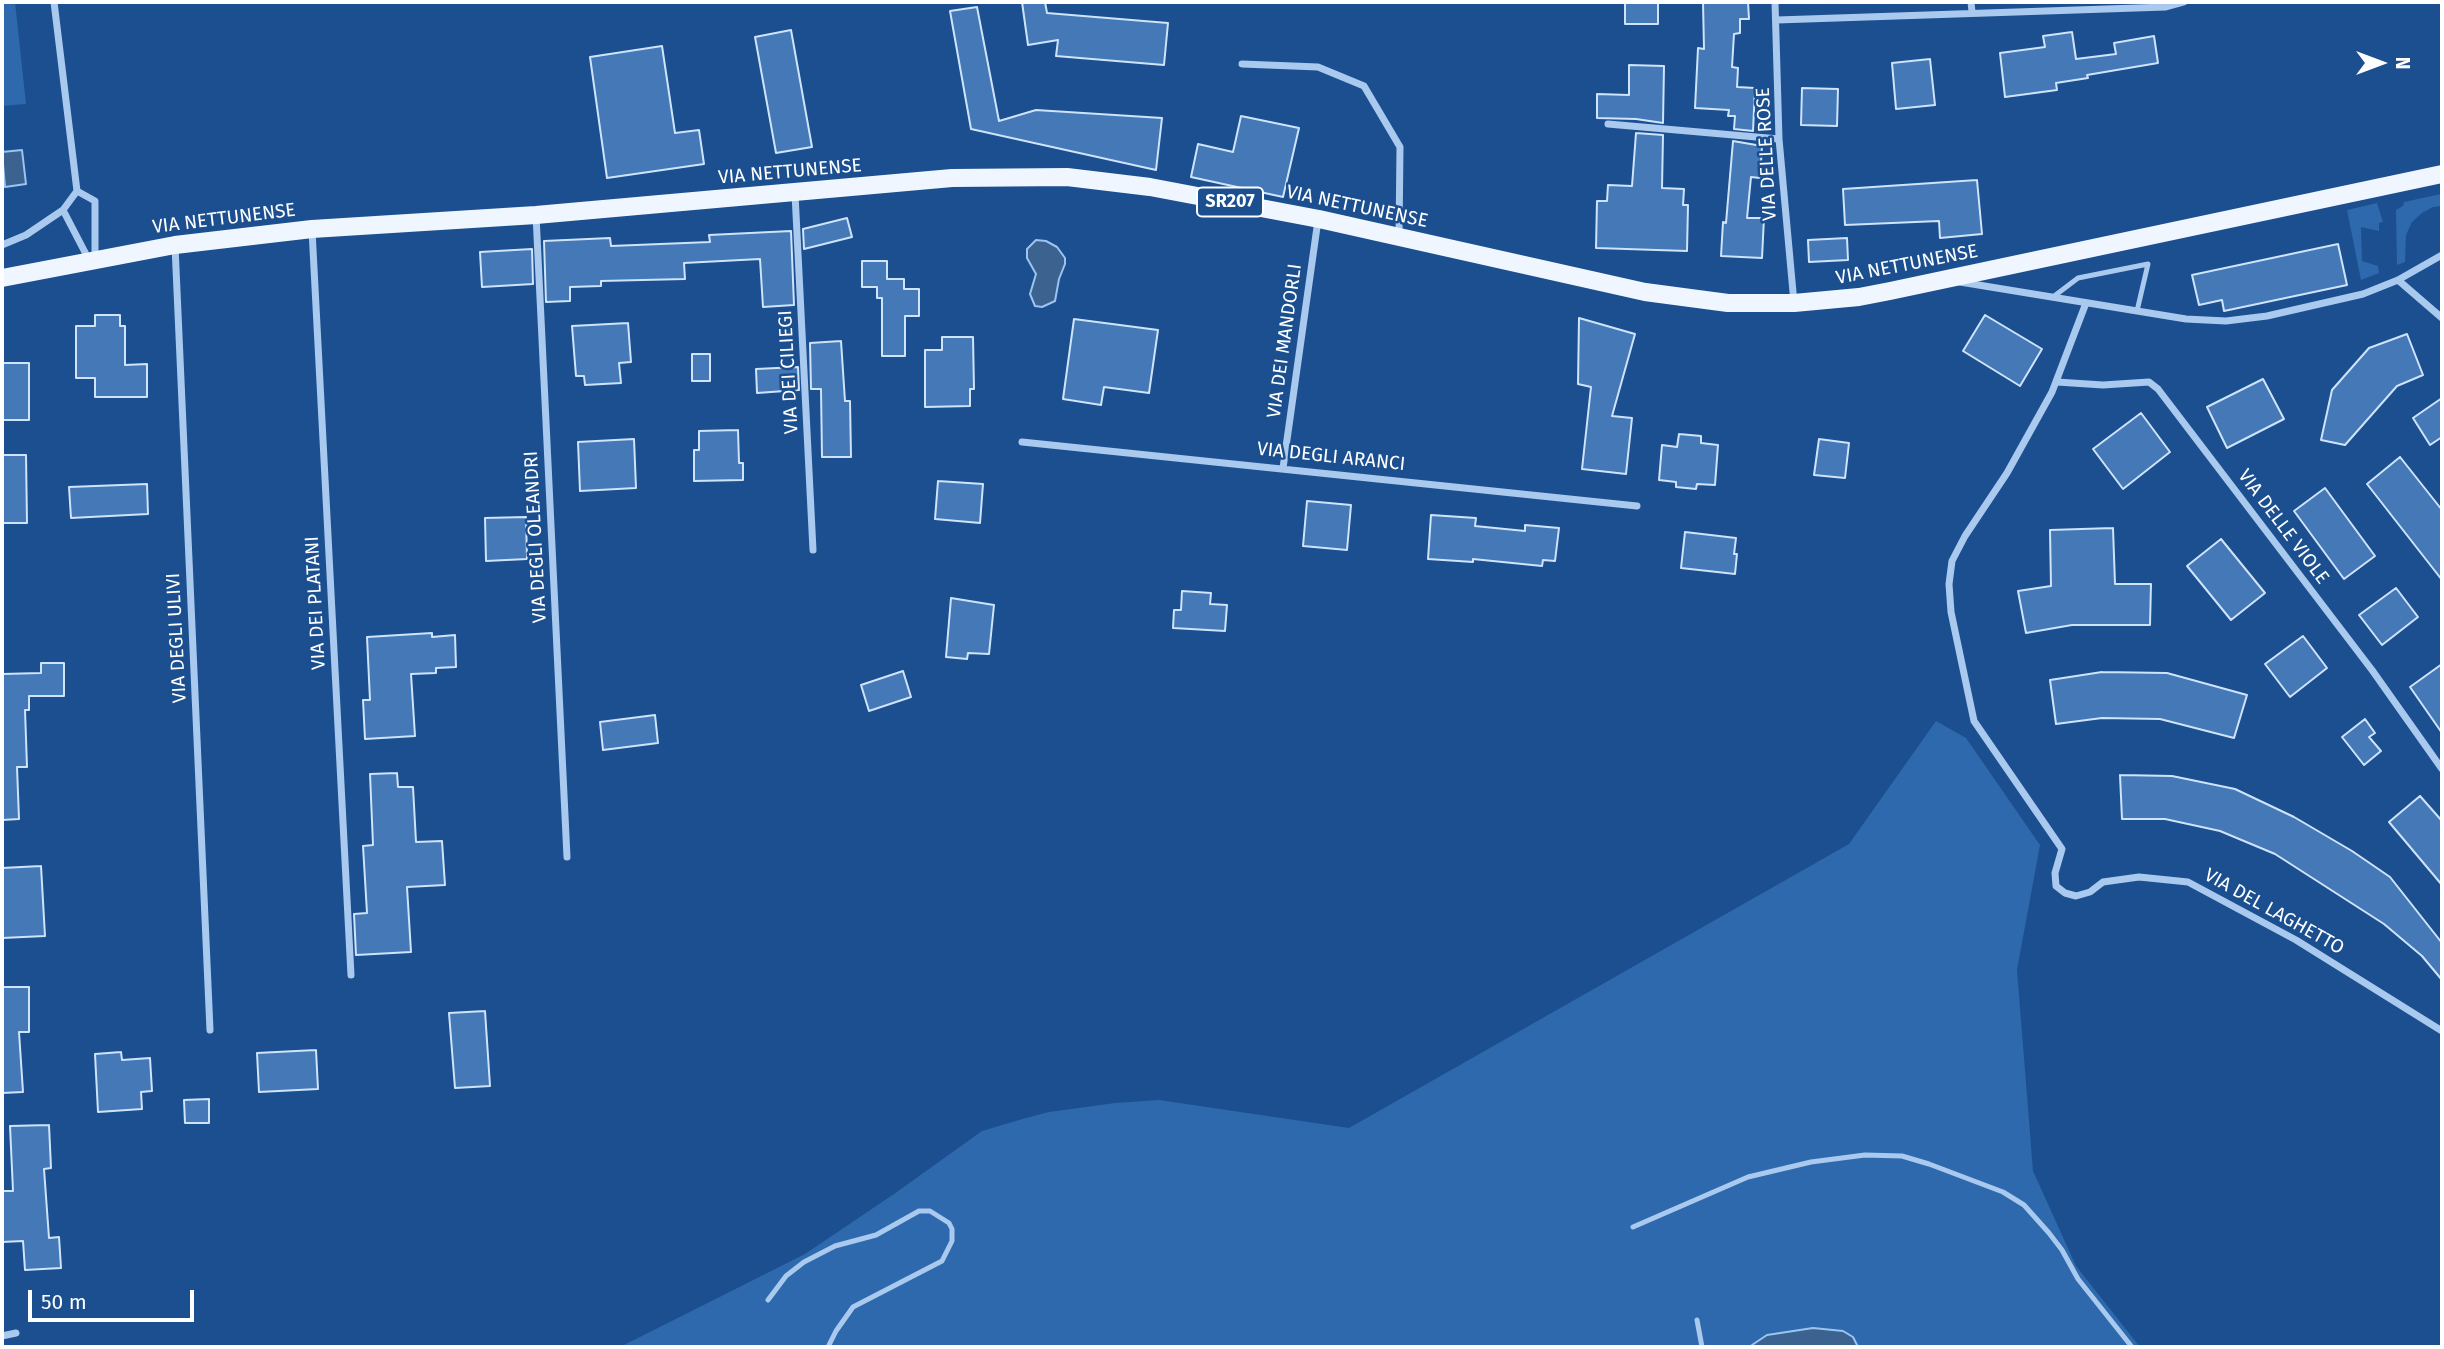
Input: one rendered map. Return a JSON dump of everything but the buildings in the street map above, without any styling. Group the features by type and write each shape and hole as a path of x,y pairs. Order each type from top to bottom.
{"main road":[{"name":"VIA NETTUNENSE","path":"2,278 174,245 312,229 536,215 952,178 1067,177 1150,187 1319,219 1644,292 1728,303 1794,303 1858,297 1945,280 2442,174"}],"street":[{"path":"2,245 26,235 63,210 78,191 54,2"},
{"name":"VIA DELLE ROSE","path":"1775,2 1779,139 1794,303"},
{"path":"1971,2 1972,12"},
{"path":"1777,20 2166,6 2184,2"},
{"path":"1242,64 1318,67 1364,86 1400,148 1399,236"},
{"path":"1608,124 1779,139"},
{"path":"78,191 95,201 92,260"},
{"name":"VIA DEI CILIEGI","path":"795,193 813,550"},
{"path":"63,210 92,260"},
{"name":"VIA DEGLI OLEANDRI","path":"536,215 568,857"},
{"name":"VIA DEI MANDORLI","path":"1283,468 1319,219"},
{"name":"VIA DEI PLATANI","path":"312,229 351,975"},
{"name":"VIA DEGLI ULIVI","path":"174,245 211,1030"},
{"path":"1945,280 2213,321 2248,319 2348,299 2398,280 2442,255"},
{"path":"2398,280 2442,318"},
{"name":"VIA DEL LAGHETTO","path":"2086,303 2057,382 2016,457 1958,548 1951,567 1951,612 1974,721 2062,849 2054,873 2056,886 2064,893 2076,896 2090,892 2103,881 2139,877 2188,881 2296,940 2442,1031"},
{"name":"VIA DELLE VIOLE","path":"2057,382 2103,385 2149,382 2158,388 2372,670 2442,769"},
{"name":"VIA DEGLI ARANCI","path":"1021,442 1637,506"},
{"path":"2,1336 16,1333"}],"lane":[{"path":"2053,297 2078,278 2148,264 2137,311"},
{"path":"1633,1227 1748,1177 1811,1162 1864,1155 1902,1156 2003,1192 2024,1205 2062,1250 2078,1279 2132,1347"},
{"path":"768,1300 786,1276 804,1262 835,1245 876,1235 919,1211 930,1211 949,1223 952,1241 942,1261 853,1307 828,1347"},
{"path":"1697,1320 1702,1347"}],"shaded area":[{"path":"2,2 15,2 26,104 2,106"},
{"path":"22,150 26,184 5,187 2,152"},
{"path":"2441,194 2442,206 2433,207 2412,222 2406,235 2405,262 2397,265 2396,210 2403,206 2404,202"},
{"path":"2377,203 2383,222 2379,223 2379,231 2361,227 2362,261 2378,266 2379,273 2361,280 2347,210"},
{"path":"1036,240 1046,241 1057,247 1065,258 1055,301 1042,307 1035,306 1030,294 1036,274 1027,258 1027,249"},
{"path":"1936,721 1966,738 2040,845 2017,970 2033,1171 2076,1266 2140,1347 620,1347 805,1254 982,1131 1049,1112 1159,1100 1349,1128 1849,844"},
{"path":"1813,1328 1843,1331 1853,1337 1858,1347 1749,1347 1767,1335"}]}
